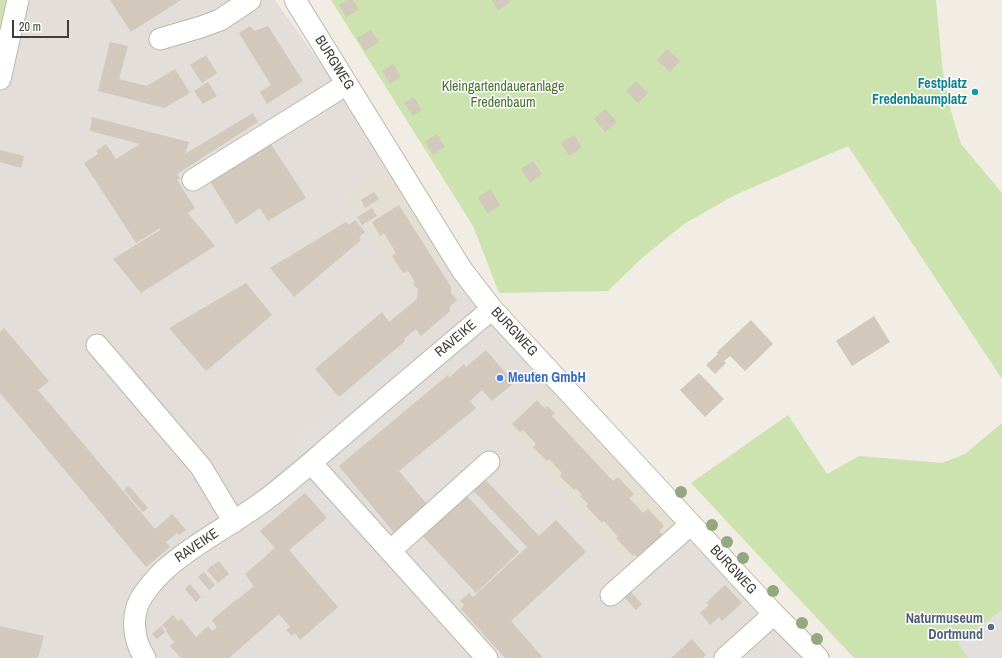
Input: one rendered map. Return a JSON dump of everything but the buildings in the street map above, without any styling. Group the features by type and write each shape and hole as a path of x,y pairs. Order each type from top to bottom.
{"street":[{"path":"0,79 18,0"},
{"path":"160,39 220,20 250,0"},
{"name":"BURGWEG","path":"295,0 462,270 492,309 774,614 818,658"},
{"path":"193,180 347,84"},
{"name":"RAVEIKE","path":"145,658 138,646 134,622 136,609 142,597 168,566 186,552 264,501 492,309"},
{"path":"97,345 201,467 234,522"},
{"path":"390,551 489,462"},
{"path":"310,463 487,658"},
{"path":"612,595 691,524"},
{"path":"726,658 774,614"}],"shaded area":[{"path":"11,0 275,0 393,165 346,194 404,287 452,258 548,381 505,426 639,582 691,534 806,658 0,658 0,57"},
{"path":"393,165 452,258 404,288 346,194"},
{"path":"406,347 417,360 303,454 293,441"},
{"path":"548,381 691,534 639,582 504,426"},
{"name":"Naturmuseum Dortmund","path":"1002,610 1002,658 968,658 958,643"},
{"path":"780,643 793,658 764,658"}],"green space":[{"path":"0,0 11,0 0,57"},
{"name":"Kleingartendaueranlage Fredenbaum","path":"331,0 936,0 943,73 951,111 961,144 1002,193 1002,379 848,146 735,195 684,224 642,258 608,291 499,293 473,226"},
{"path":"788,415 827,474 859,456 942,463 965,454 1002,423 1002,658 854,658 691,483"}],"place":[{"name":"Festplatz Fredenbaumplatz","path":"975,92"},
{"name":"Meuten GmbH","path":"500,378"},
{"name":"Naturmuseum Dortmund","path":"991,627"}]}
